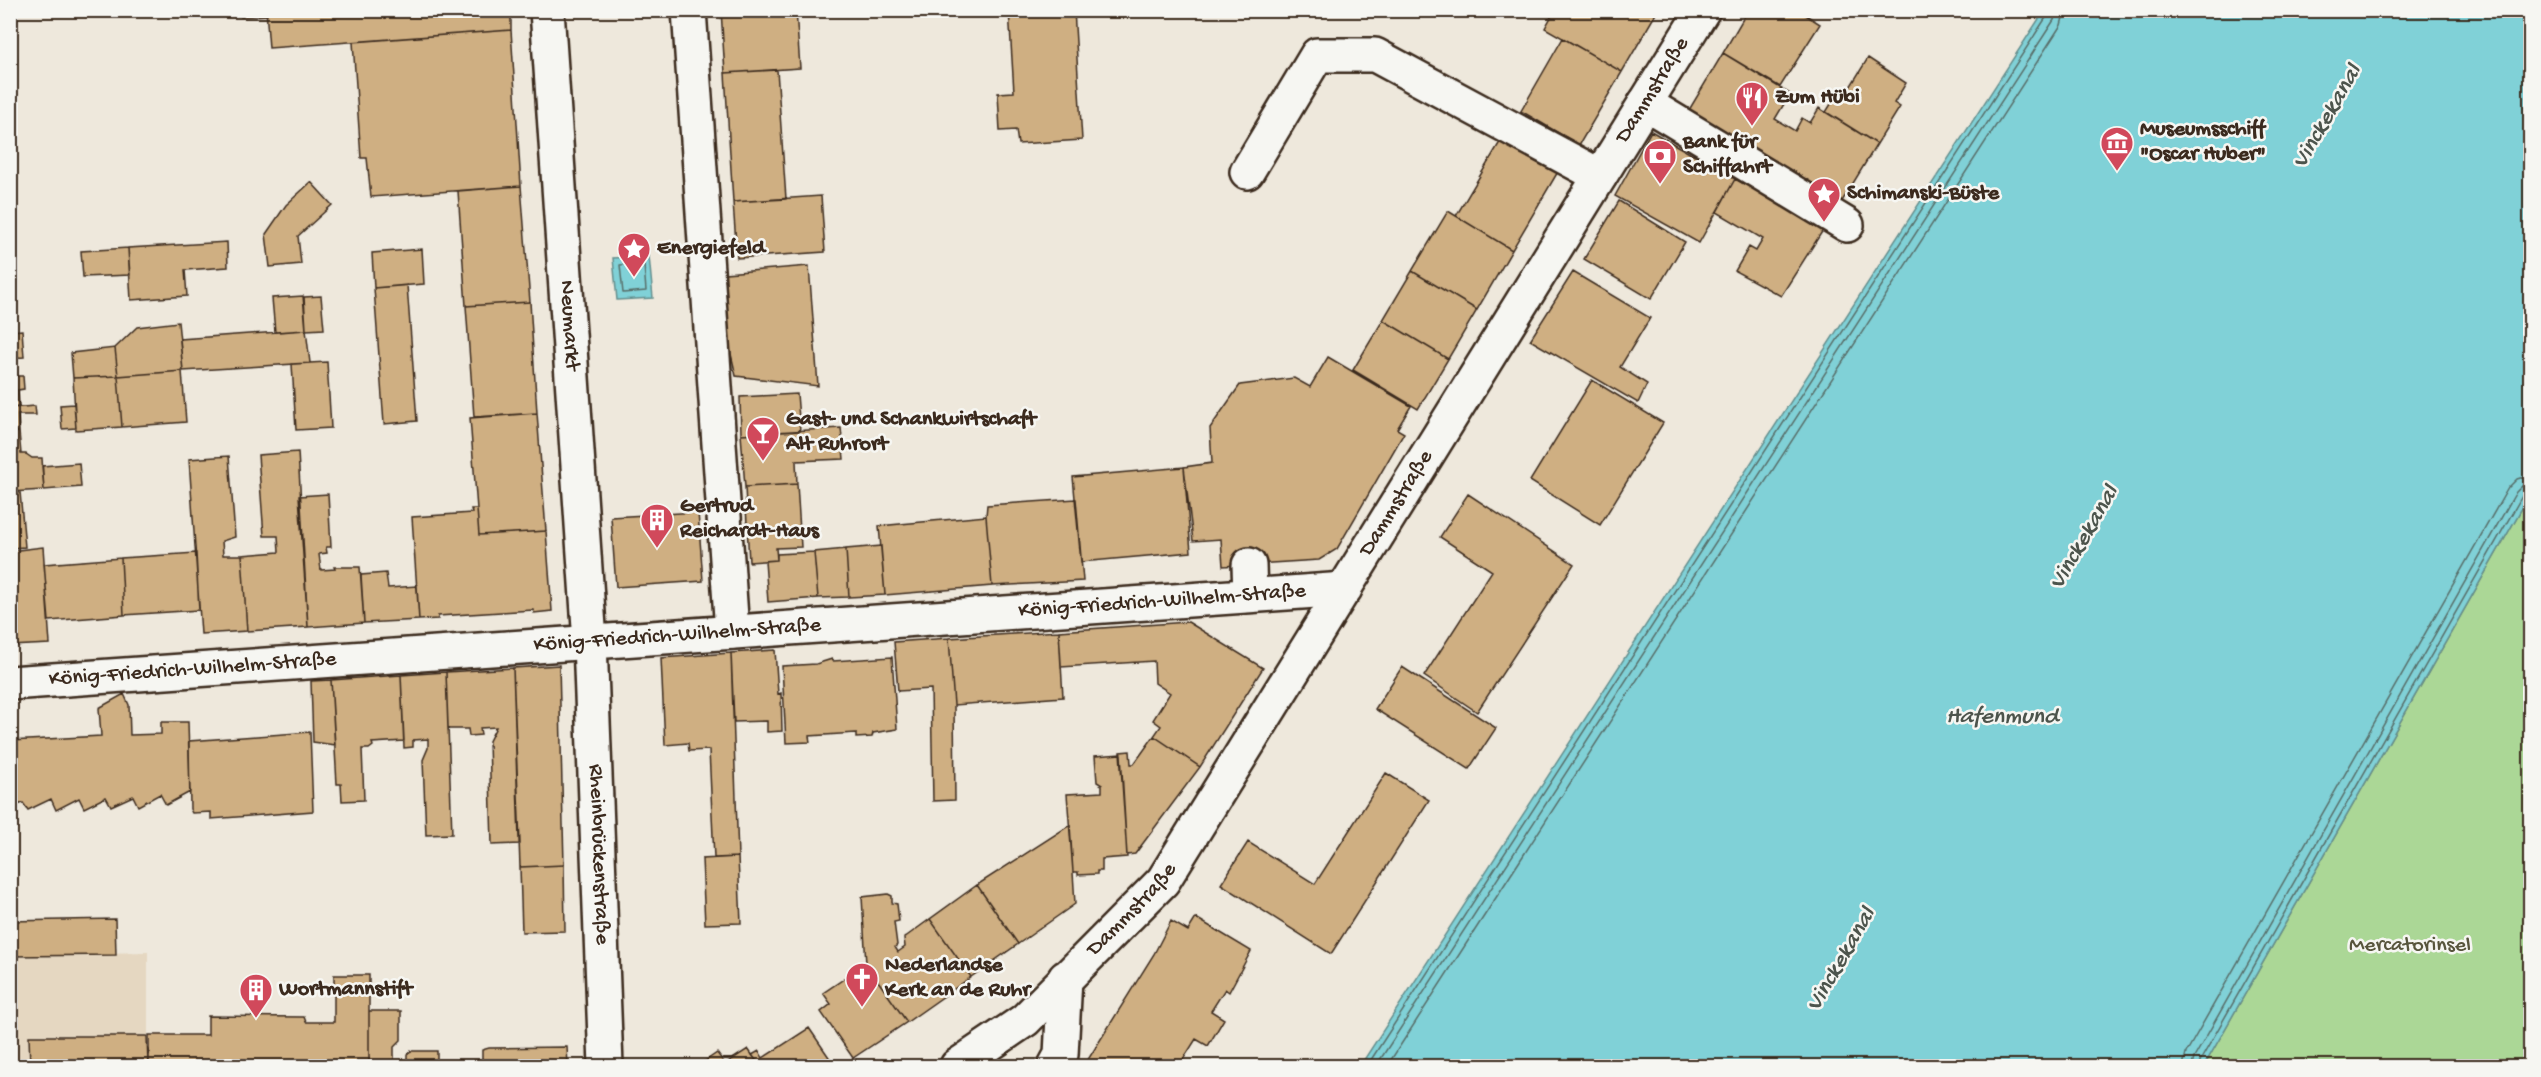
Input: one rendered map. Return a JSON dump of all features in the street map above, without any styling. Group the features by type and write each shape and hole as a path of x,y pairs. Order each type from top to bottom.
{"street":[{"name":"Neumarkt","path":"547,10 590,642"},
{"path":"689,10 732,632"},
{"name":"Dammstraße","path":"957,1066 1025,1020 1163,881 1703,10"},
{"path":"1247,172 1317,55 1376,55 1600,176"},
{"path":"1645,103 1847,225"},
{"name":"König-Friedrich-Wilhelm-Straße","path":"10,683 732,632 1250,580 1345,589"},
{"name":"Rheinbrückenstraße","path":"590,642 606,1066"},
{"path":"1055,1066 1061,1055 1065,978"}],"shaded area":[{"path":"148,952 148,1066 11,1066 10,955"}],"green space":[{"name":"Mercatorinsel","path":"2530,494 2530,1066 2204,1066"}],"water":[{"name":"Hafenmund","path":"2044,11 2530,11 2530,494 2204,1066 1360,1066"},
{"path":"649,256 653,298 617,300 613,258"}],"building":[{"path":"10,10 16,10 14,24 17,61 10,61"},
{"path":"241,10 266,10 267,15 241,17"},
{"path":"266,10 503,10 504,16 511,16 511,30 269,48"},
{"path":"721,10 796,10 800,68 725,73"},
{"path":"1009,10 1074,10 1082,140 1018,144 1016,130 1000,131 998,93 1014,92"},
{"path":"1555,10 1658,10 1622,72 1545,28"},
{"path":"1748,10 1798,10 1820,24 1780,87 1723,53"},
{"path":"511,30 521,186 371,197 367,158 361,158 353,42"},
{"path":"1563,38 1622,72 1579,145 1521,111"},
{"name":"Zum Hübi","path":"1723,53 1790,94 1775,119 1795,131 1802,118 1810,123 1819,108 1877,144 1841,203 1689,110"},
{"path":"1868,58 1906,83 1894,103 1900,107 1877,144 1826,112 1838,93 1844,97"},
{"path":"777,70 786,199 733,202 725,73"},
{"path":"1651,131 1735,179 1699,243 1615,196"},
{"path":"1503,137 1559,170 1512,250 1456,216"},
{"path":"1735,179 1825,227 1781,296 1735,271 1749,247 1756,251 1763,239 1717,212"},
{"path":"311,182 332,205 298,236 301,264 270,267 266,234 286,205"},
{"path":"521,186 530,302 466,306 458,191"},
{"path":"821,196 825,252 737,258 733,202"},
{"path":"1619,201 1685,242 1651,299 1584,259"},
{"path":"1448,211 1512,250 1477,310 1412,271"},
{"path":"227,242 228,267 185,270 187,296 131,300 128,248"},
{"path":"128,248 130,275 83,277 81,251"},
{"path":"422,249 424,284 374,288 372,253"},
{"path":"809,266 818,386 736,376 726,332 725,273"},
{"path":"1412,271 1477,310 1448,359 1383,320"},
{"path":"1573,272 1650,318 1620,367 1647,384 1638,403 1530,340"},
{"path":"407,285 417,421 384,424 374,288"},
{"path":"303,296 306,330 275,332 272,298"},
{"path":"321,296 324,329 306,330 304,297"},
{"path":"530,302 537,413 474,417 466,306"},
{"path":"1383,320 1448,359 1418,409 1353,370"},
{"path":"178,322 183,371 118,376 115,348 137,327"},
{"path":"22,330 24,357 10,358 10,331"},
{"path":"306,330 310,363 183,371 180,339"},
{"path":"115,348 118,376 73,378 71,353"},
{"path":"1328,357 1411,406 1397,429 1404,433 1337,549 1319,560 1223,566 1221,539 1193,541 1184,467 1212,463 1210,428 1240,385 1294,378 1310,387"},
{"path":"10,358 15,358 17,376 23,376 24,389 18,390 19,407 10,408"},
{"path":"327,362 331,428 296,430 292,364"},
{"path":"182,371 186,422 122,427 118,376"},
{"path":"118,376 122,427 76,430 73,378"},
{"path":"1592,380 1663,423 1600,525 1530,481"},
{"path":"797,394 800,431 741,434 740,397"},
{"path":"74,404 76,428 62,429 60,405"},
{"path":"35,406 36,415 18,415 19,432 10,432 10,408"},
{"path":"537,413 546,531 479,535 470,418"},
{"path":"841,428 844,459 796,461 797,484 745,487 741,434"},
{"path":"10,432 19,432 21,454 32,458 42,458 44,490 10,492"},
{"path":"298,452 308,627 247,631 242,555 279,552 278,536 264,536 258,455"},
{"path":"229,456 235,537 222,541 223,555 242,555 247,631 201,634 189,459"},
{"path":"79,463 81,487 44,490 42,466"},
{"path":"1184,467 1191,552 1081,562 1073,477"},
{"path":"797,484 801,547 776,548 777,560 749,562 745,487"},
{"path":"10,492 20,492 25,547 10,548"},
{"path":"328,494 331,547 326,547 327,553 319,554 321,570 335,569 334,567 360,567 364,623 308,627 299,496"},
{"path":"1468,494 1574,564 1477,712 1424,676 1492,571 1440,537"},
{"path":"1076,499 1083,581 992,586 987,505"},
{"path":"471,509 477,509 479,535 546,531 552,611 534,613 533,610 438,616 438,619 419,620 412,517 472,513"},
{"name":"Gertrud Reichardt-Haus","path":"698,512 703,581 616,587 611,517"},
{"path":"986,516 992,586 885,595 879,526"},
{"path":"881,546 885,595 849,597 846,549"},
{"path":"43,547 50,644 10,646 10,551"},
{"path":"846,549 849,597 818,598 814,552"},
{"path":"814,552 818,598 768,602 765,561 777,560 777,554"},
{"path":"196,553 199,610 124,615 121,558"},
{"path":"121,558 124,615 49,621 44,564"},
{"path":"386,573 388,588 417,586 419,620 364,623 361,575"},
{"path":"1188,622 1263,668 1200,767 1154,736 1161,726 1153,720 1170,693 1155,683 1154,661 1061,667 1059,631"},
{"path":"1059,631 1063,697 954,705 949,638"},
{"path":"949,638 954,705 955,800 933,801 931,689 898,691 894,642"},
{"path":"775,650 778,694 781,693 782,731 767,732 767,721 734,722 731,653"},
{"path":"731,653 738,857 714,858 709,750 689,751 688,743 665,745 661,658"},
{"path":"892,657 897,729 873,733 872,737 856,738 856,733 809,736 810,742 786,743 782,666 816,664 832,659 833,661"},
{"path":"559,665 564,865 520,867 513,668"},
{"path":"1402,667 1496,728 1469,769 1375,709"},
{"path":"513,668 520,844 492,845 489,741 496,727 480,728 481,735 469,736 468,729 448,729 446,672"},
{"path":"446,672 452,834 426,835 423,760 428,748 428,739 413,740 413,747 404,748 401,675"},
{"path":"401,675 404,741 372,743 373,746 369,749 362,749 364,800 342,801 341,784 337,784 331,680"},
{"path":"331,680 335,745 313,742 311,681"},
{"path":"124,694 129,705 130,735 161,734 161,722 188,722 190,792 166,805 160,794 138,806 133,796 111,806 106,797 84,808 79,798 56,810 51,799 28,810 23,803 10,808 10,741 101,736 99,708"},
{"path":"310,732 313,811 211,819 211,812 192,813 190,809 189,741"},
{"path":"1154,736 1200,767 1135,854 1127,855 1120,752 1130,751 1131,764 1134,764"},
{"path":"1121,754 1127,857 1102,859 1102,871 1097,871 1097,874 1078,875 1078,872 1073,872 1067,794 1102,792 1102,785 1097,782 1095,756"},
{"path":"1386,773 1429,800 1331,954 1221,884 1248,842 1315,884"},
{"path":"1070,825 1075,904 1018,944 977,885"},
{"path":"738,857 741,923 705,924 702,859"},
{"path":"564,865 565,931 522,932 520,867"},
{"path":"977,885 1018,944 971,977 930,919"},
{"path":"888,894 892,896 892,903 897,904 899,921 894,922 897,945 895,947 898,952 905,947 904,938 930,919 971,977 907,1022 866,964 862,897"},
{"path":"1196,918 1251,951 1229,992 1225,989 1211,1011 1224,1019 1208,1046 1196,1039 1179,1066 1084,1066 1154,954 1171,921 1188,931"},
{"path":"115,919 116,955 10,956 10,921"},
{"name":"Nederlandse Kerk an de Ruhr","path":"866,964 907,1022 853,1058 821,1012 831,1004 823,993"},
{"name":"Wortmannstift","path":"334,975 369,975 369,1066 149,1066 149,1035 208,1035 208,1016 304,1017 306,1022 334,1022"},
{"path":"369,1011 401,1011 401,1040 394,1047 394,1063 407,1063 407,1054 411,1051 437,1051 437,1066 369,1066"},
{"path":"809,1028 835,1066 760,1066 752,1055 759,1051 763,1058"},
{"path":"29,1036 147,1036 148,1066 30,1066"},
{"path":"567,1047 568,1066 482,1066 482,1050 489,1048"},
{"path":"748,1049 760,1066 698,1066 717,1053 725,1064"}],"place":[{"name":"Zum Hübi","path":"1752,127"},
{"name":"Museumsschiff \"Oscar Huber\"","path":"2117,172"},
{"name":"Bank für Schiffahrt","path":"1660,185"},
{"name":"Schimanski-Büste","path":"1824,223"},
{"name":"Energiefeld","path":"634,278"},
{"name":"Gast- und Schankwirtschaft Alt Ruhrort","path":"763,462"},
{"name":"Gertrud Reichardt-Haus","path":"657,549"},
{"name":"Nederlandse Kerk an de Ruhr","path":"862,1008"},
{"name":"Wortmannstift","path":"256,1019"}],"water label":[{"name":"Vinckekanal","path":"2328,117"},
{"name":"Vinckekanal","path":"2085,538"},
{"name":"Vinckekanal","path":"1842,960"}]}
